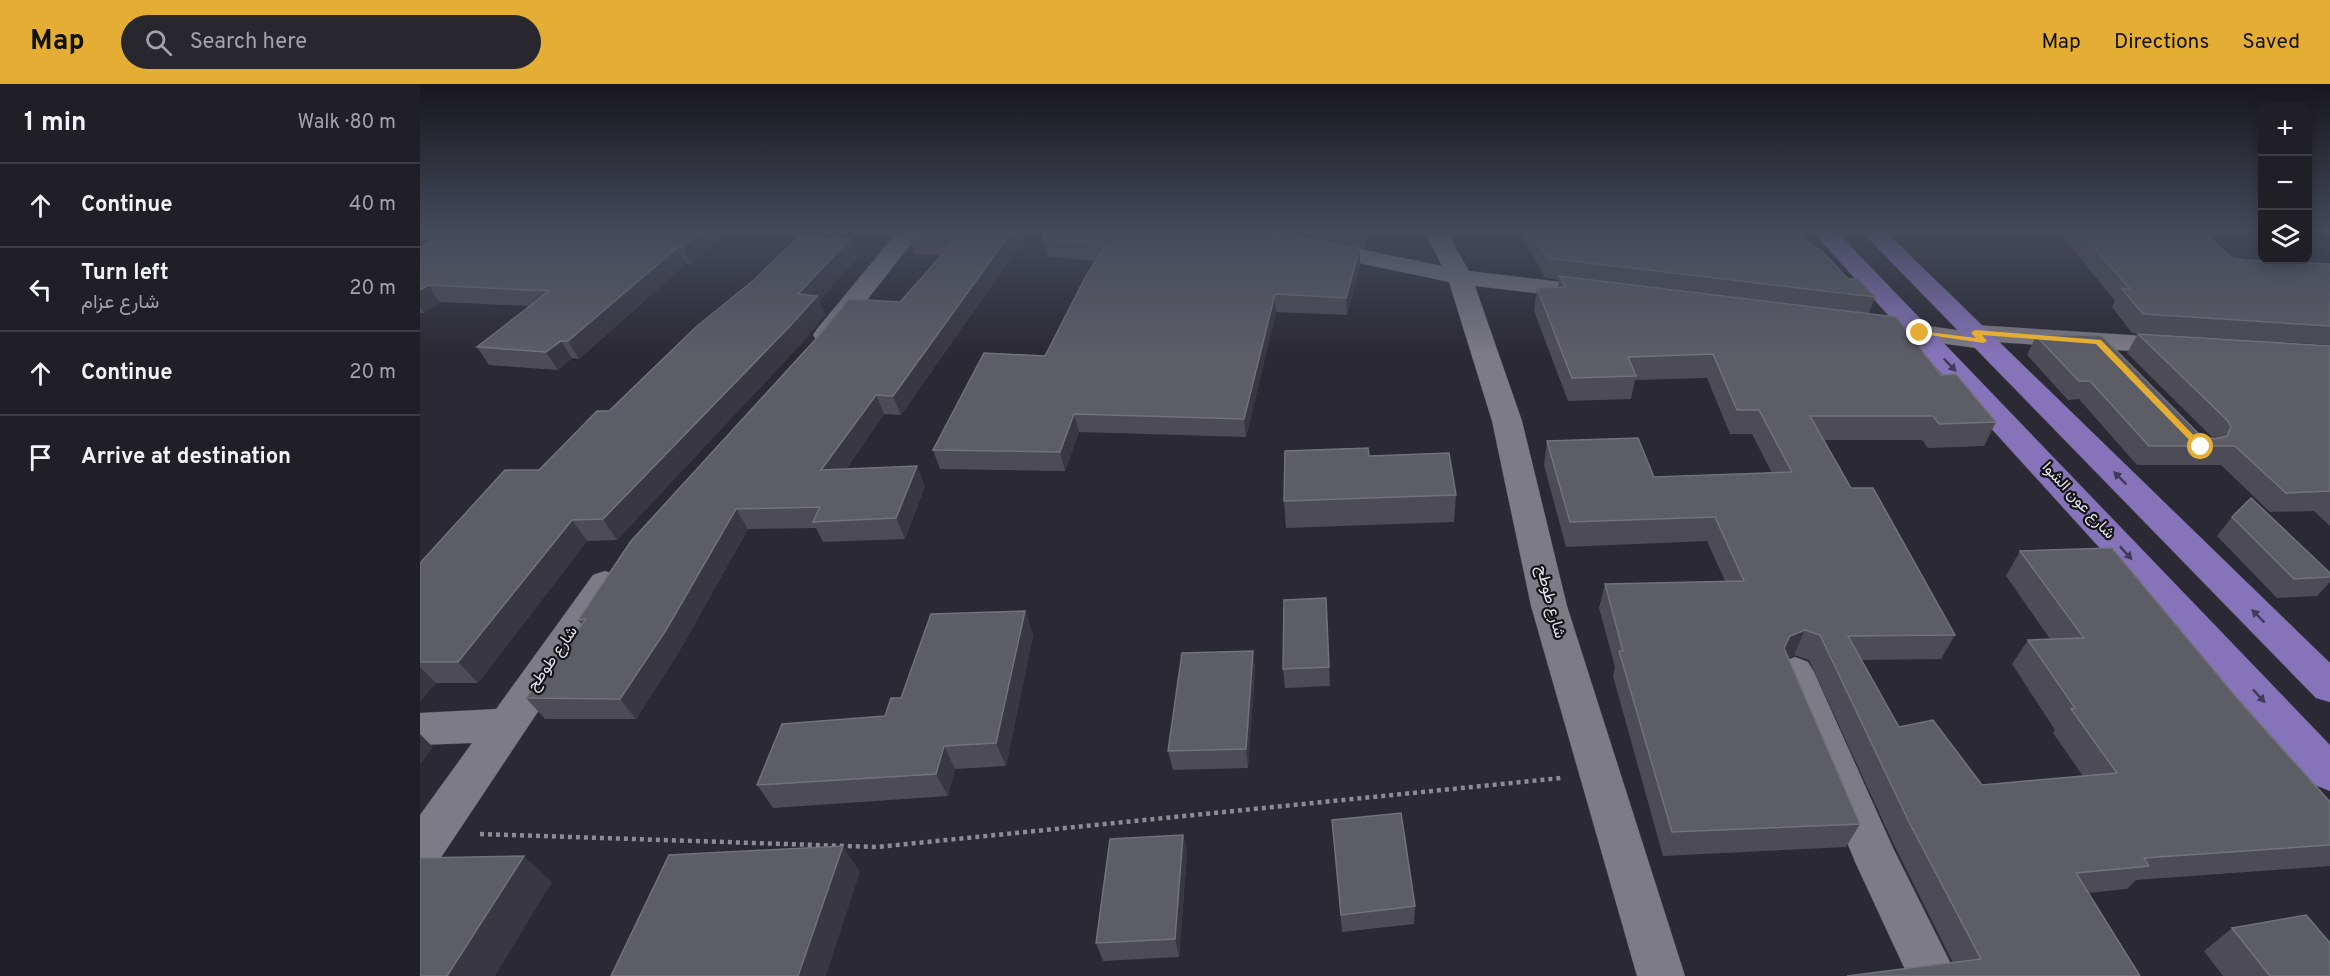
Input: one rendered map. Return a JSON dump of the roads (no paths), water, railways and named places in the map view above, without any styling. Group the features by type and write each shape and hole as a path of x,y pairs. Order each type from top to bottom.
{"main road":[{"name":"شارع عون الشوا","path":"1863,273 2330,773"},
{"path":"1914,273 2330,687"}],"street":[{"path":"804,361 876,273"},
{"path":"1439,273 1613,296"},
{"name":"شارع طوطح","path":"1458,273 1507,422 1549,606 1661,976"},
{"path":"1873,327 1979,337 2202,348"},
{"path":"2098,342 2122,367"},
{"name":"شارع طوطح","path":"426,842 619,564"},
{"path":"1795,672 1878,864 1933,976"},
{"path":"420,729 508,725"}]}
